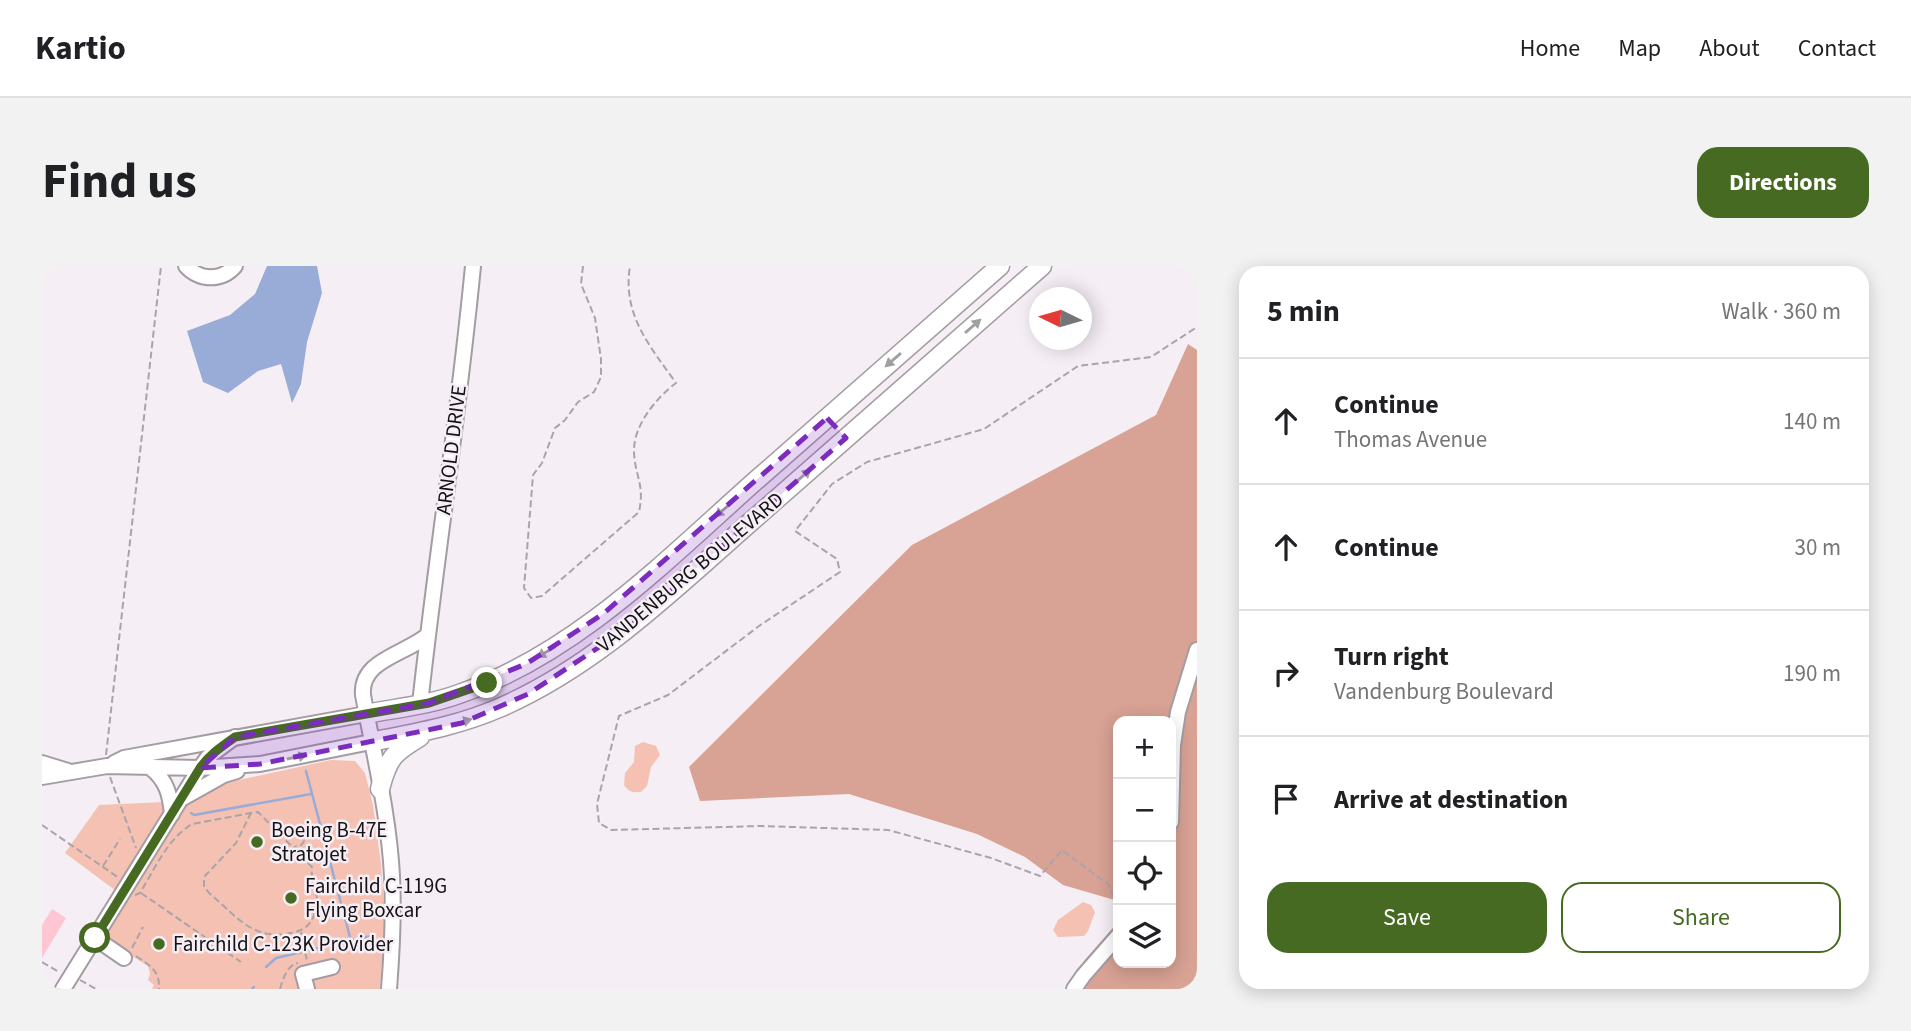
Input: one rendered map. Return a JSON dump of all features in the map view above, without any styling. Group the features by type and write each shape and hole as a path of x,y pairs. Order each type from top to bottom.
{"main road":[{"name":"VANDENBURG BOULEVARD","path":"366,714 458,695 526,664 584,628 649,575 1000,266"},
{"name":"VANDENBURG BOULEVARD","path":"371,742 462,723 500,708 555,679 595,653 628,628 1042,266"},
{"path":"827,418 846,438"},
{"path":"380,789 385,768 396,752 433,730"}],"street":[{"path":"186,266 195,275 216,277 229,273 235,266"},
{"name":"ARNOLD DRIVE","path":"420,704 473,266"},
{"path":"389,989 393,937 392,874 362,689 363,680 369,670 428,635"},
{"path":"1172,779 1173,744 1178,712 1197,650"},
{"name":"VANDENBURG BOULEVARD","path":"107,766 124,758 366,714"},
{"path":"64,989 95,938 134,891 142,862 200,768 208,757 235,737"},
{"name":"VANDENBURG BOULEVARD","path":"42,777 107,766 200,768 260,764 371,742"},
{"path":"180,748 193,756 200,768"},
{"path":"42,763 72,772"},
{"path":"179,801 224,775 260,764"},
{"path":"151,768 159,774 169,791 172,814"},
{"path":"95,938 124,958"},
{"path":"1074,989 1113,942"},
{"path":"307,989 303,974 332,967"}],"path":[{"path":"150,877 107,766 161,266"},
{"path":"583,266 581,284 595,318 601,377 594,392 578,402 565,420 555,428 542,463 533,475 524,588 531,598 542,596 639,512 642,486 634,453 635,443 650,408 676,383 652,353 631,306 628,282 631,266"},
{"path":"1117,905 1109,885 1062,850 1040,876 991,858 888,830 760,826 611,830 599,823 597,804 620,716 668,695 759,626 840,572 837,559 795,531 832,484 867,462 984,429 1078,366 1150,357 1197,327"},
{"path":"134,891 150,877 172,842 184,829 192,824 251,813 258,812 313,867 310,875 317,893 314,916 308,926 300,931 274,936 259,933 204,887 205,877 236,842 251,813"},
{"path":"42,825 240,962"},
{"path":"294,829 302,831 306,839 303,844 297,847 290,844 287,837 289,832 294,829"},
{"path":"103,867 120,839"},
{"path":"143,927 129,952 156,970 159,989"},
{"path":"300,931 307,959"}],"highlighted area":[{"path":"827,418 846,438 628,628 528,694 462,723 260,764 200,768 235,737 429,703 526,664 603,614"}],"shaded area":[{"path":"1188,344 1197,350 1197,989 1077,989 1084,961 1113,928 1113,968 1176,968 1176,716 1113,716 1113,900 1063,885 1025,857 977,834 849,794 700,801 689,767 912,545 1156,415"},
{"path":"643,742 656,746 660,755 651,767 647,786 641,792 633,792 624,785 625,773 634,762 635,746"},
{"path":"331,760 355,761 365,773 373,805 385,921 380,989 152,989 154,985 148,980 148,966 108,941 106,934 127,899 65,853 99,805 164,802 220,784"},
{"path":"1083,902 1091,905 1095,912 1088,931 1084,936 1058,937 1053,930 1058,920"}],"water":[{"path":"267,266 317,266 322,293 307,342 301,384 292,403 281,364 258,371 228,393 203,382 187,331 230,315 255,294"}],"building":[{"path":"52,909 66,918 42,958 42,925"}],"waterway":[{"path":"306,771 351,941"},
{"path":"191,813 194,815 311,794"},
{"path":"266,967 276,958 371,936"}],"place":[{"name":"Boeing B-47E Stratojet","path":"257,842"},
{"name":"Fairchild C-119G Flying Boxcar","path":"291,898"},
{"name":"Fairchild C-123K Provider","path":"159,944"}],"route":[{"path":"95,938 200,768 208,757 235,737 429,703 487,683"}]}
